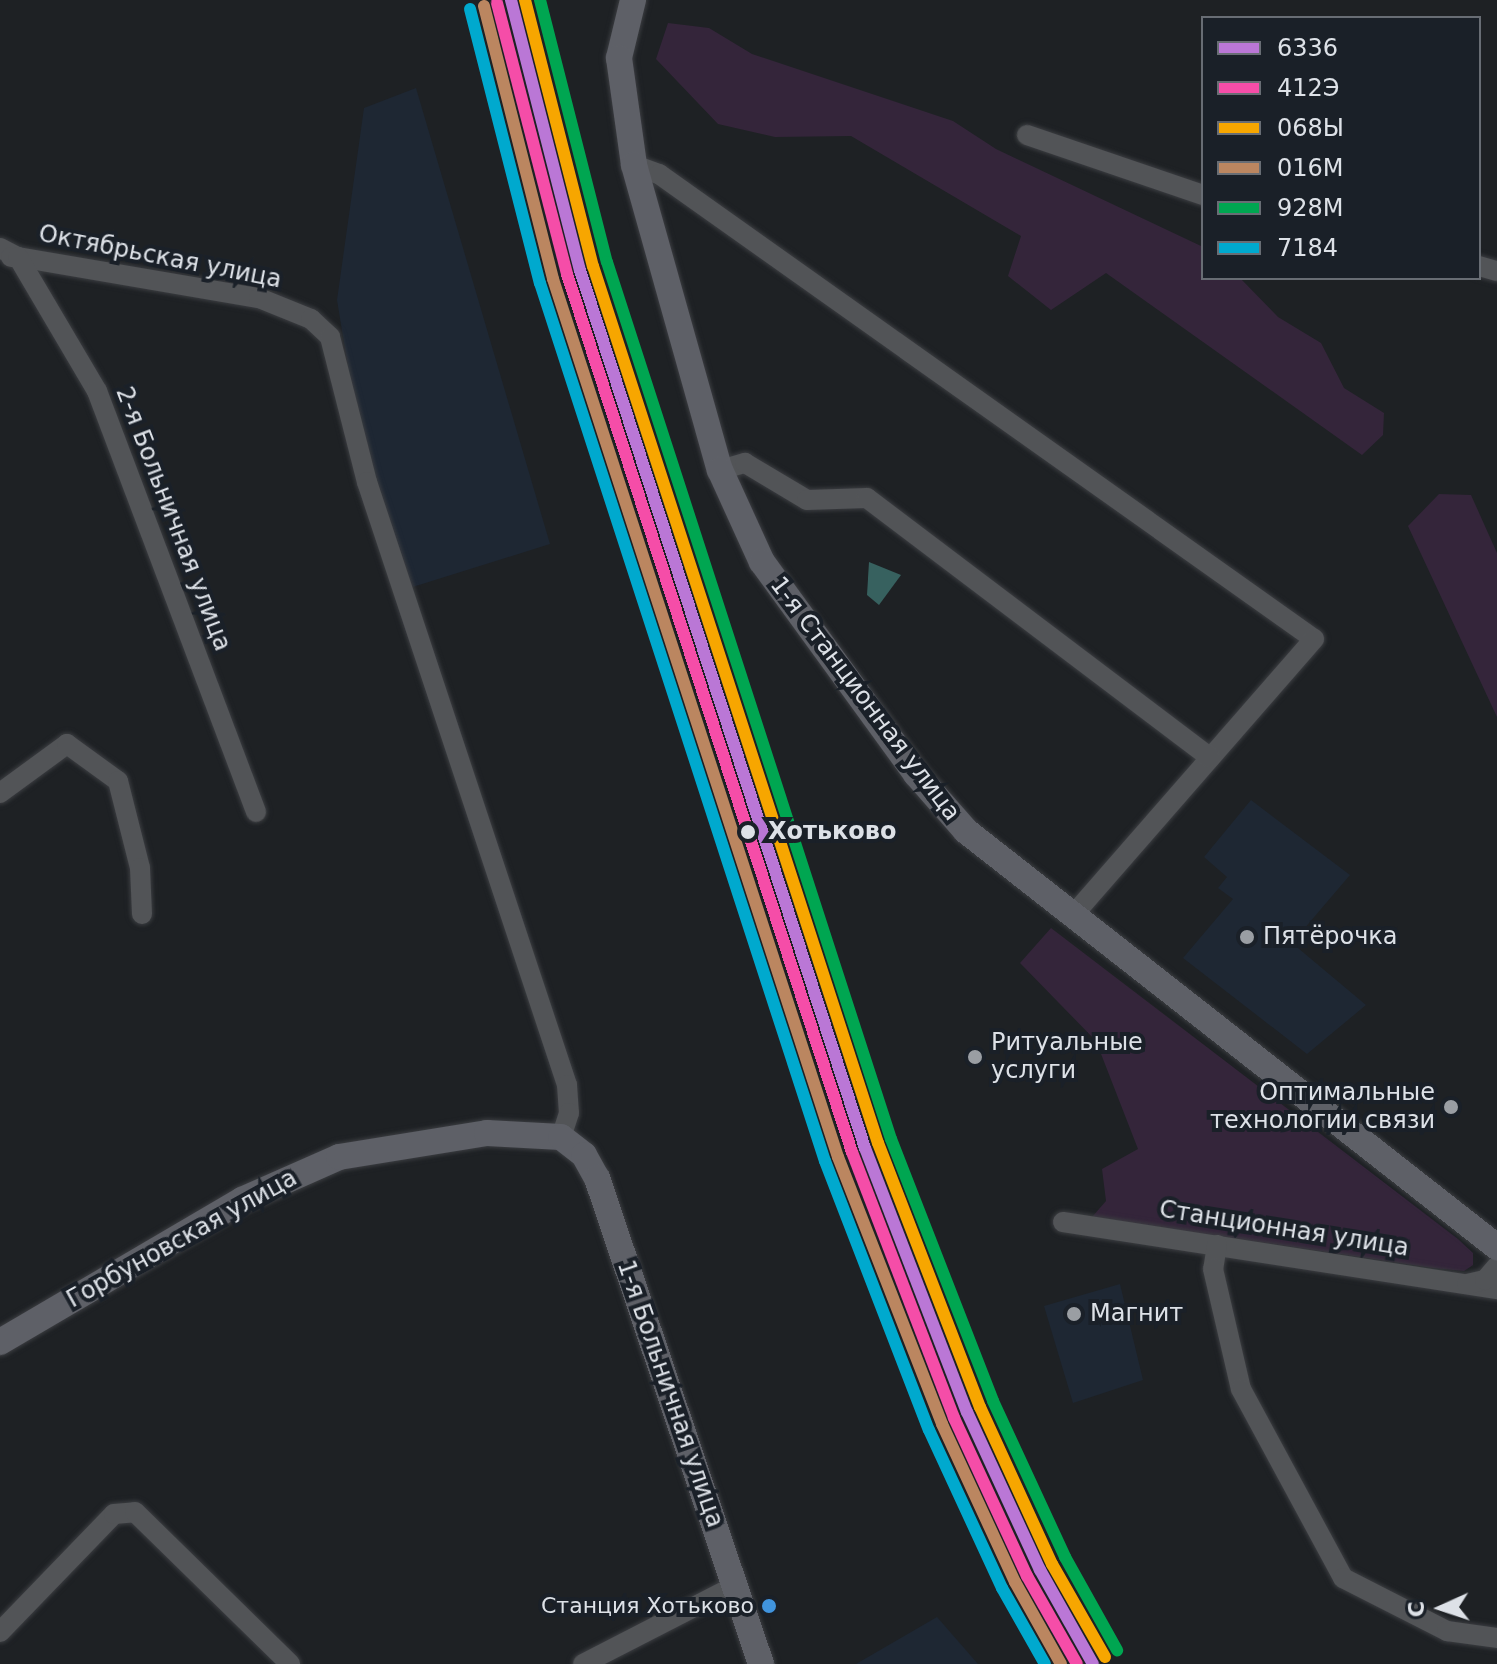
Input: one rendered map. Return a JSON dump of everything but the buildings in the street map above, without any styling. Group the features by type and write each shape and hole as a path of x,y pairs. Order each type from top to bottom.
{"main road":[{"name":"1-я Станционная улица","path":"633,0 619,58 634,165 720,470 762,562 940,806 1072,916 1497,1247"},
{"name":"Горбуновская улица","path":"0,1342 242,1200 310,1168 370,1150 451,1137 525,1132 561,1137"},
{"name":"1-я Больничная улица","path":"561,1137 584,1155 597,1178 761,1664"}],"street":[{"path":"1027,135 1201,194"},
{"path":"634,165 659,174 1314,639 1072,916"},
{"name":"Октябрьская улица","path":"6,254 247,295 311,319 330,337 339,357 367,482 567,1085 569,1113 561,1137"},
{"name":"2-я Больничная улица","path":"6,254 97,391 256,812"},
{"path":"720,470 745,463 807,500 867,498 1210,757"},
{"path":"0,793 67,744 118,781 140,868 142,914"},
{"name":"Станционная улица","path":"1063,1222 1497,1289"},
{"path":"1217,1245 1213,1269 1241,1389 1343,1578 1447,1631 1497,1638"},
{"path":"1467,1284 1485,1280 1497,1266"},
{"path":"0,1632 114,1514 135,1512 290,1664"},
{"path":"583,1664 735,1586"}],"shaded area":[{"path":"668,23 709,28 752,54 953,121 996,149 1201,246 1201,280 1242,280 1278,317 1321,343 1344,388 1384,413 1383,435 1362,455 1106,273 1051,310 1008,276 1021,236 851,136 775,137 718,124 656,59"},
{"path":"416,88 550,544 403,590 367,482 337,300 364,108"},
{"path":"1439,494 1471,495 1497,553 1497,717 1408,526"},
{"path":"869,562 901,575 879,605 867,595"},
{"path":"1251,800 1350,875 1292,943 1366,1005 1307,1054 1183,958 1233,899 1218,888 1227,877 1204,857"},
{"path":"1051,928 1458,1239 1473,1253 1473,1265 1464,1271 1433,1268 1092,1217 1106,1201 1102,1169 1138,1149 1096,1041 1020,963"},
{"path":"1120,1284 1143,1380 1073,1403 1044,1306"},
{"path":"937,1617 978,1664 856,1664"}],"transit line":[{"name":"6336","path":"511,0 580,270 865,1148 967,1412 1040,1570 1093,1664"},
{"name":"068Ы","path":"525,0 593,266 878,1143 980,1407 1052,1564 1105,1657"},
{"name":"928М","path":"540,0 607,262 891,1139 993,1401 1065,1557 1117,1650"},
{"name":"412Э","path":"497,3 567,274 852,1152 954,1418 1027,1576 1077,1664"},
{"name":"016М","path":"484,6 553,279 838,1157 942,1424 1015,1582 1061,1664"},
{"name":"7184","path":"470,9 540,283 825,1161 929,1430 1002,1588 1045,1664"}],"place":[{"name":"Хотьково","path":"748,832"},
{"name":"Пятёрочка","path":"1247,937"},
{"name":"Ритуальные услуги","path":"975,1057"},
{"name":"Оптимальные технологии связи","path":"1451,1107"},
{"name":"Магнит","path":"1074,1314"},
{"name":"Станция Хотьково","path":"769,1606"}]}
